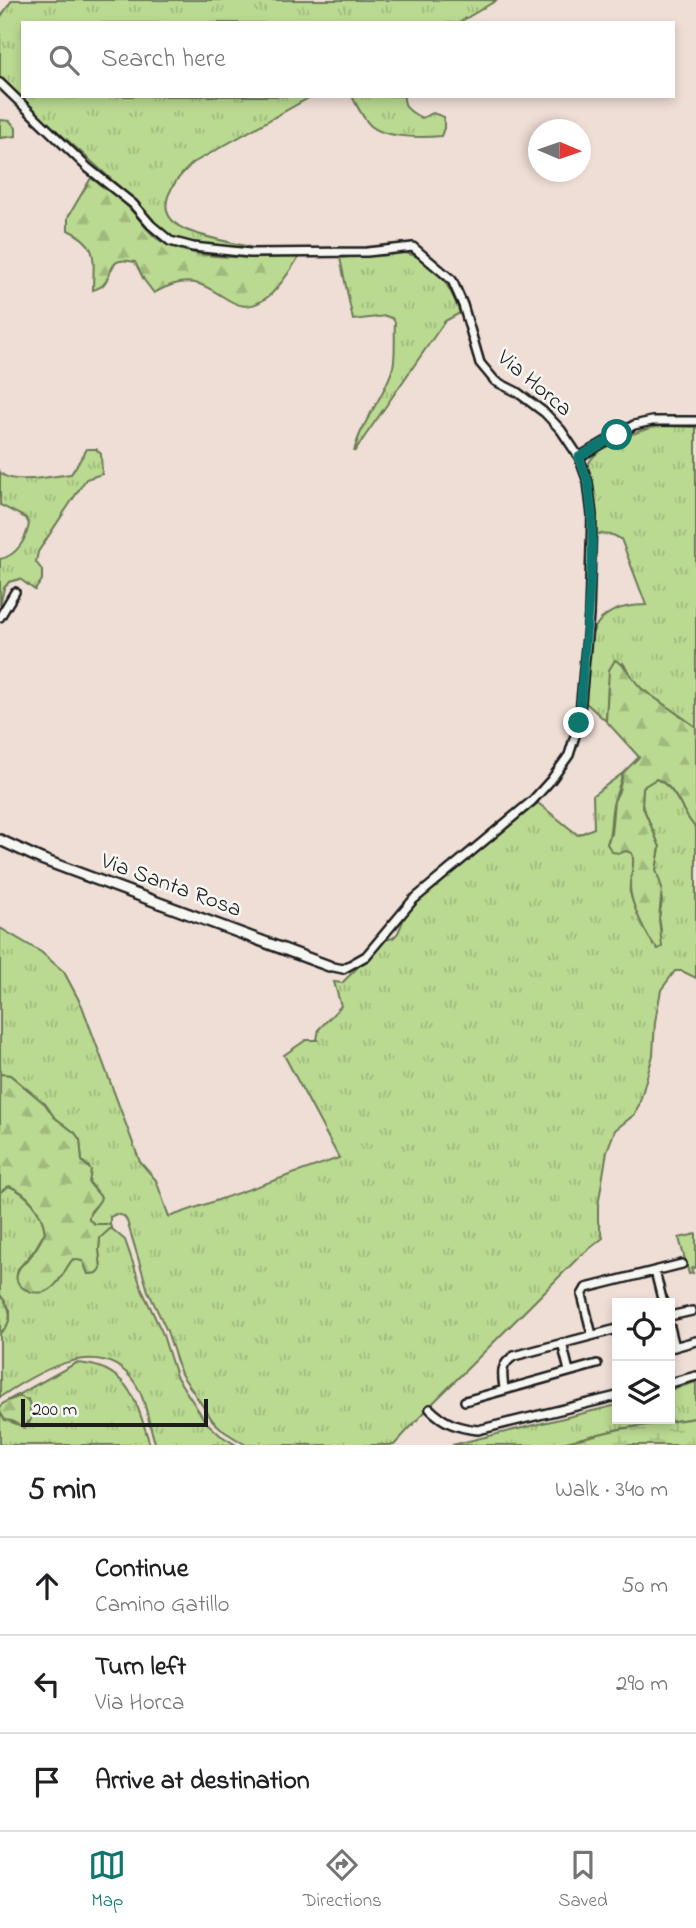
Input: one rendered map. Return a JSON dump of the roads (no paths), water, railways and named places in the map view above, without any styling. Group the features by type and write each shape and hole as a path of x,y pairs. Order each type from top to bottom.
{"street":[{"name":"Via Horca","path":"0,83 88,168 132,204 170,241 193,247 250,253 367,252 413,247 452,280 463,305 480,363 495,381 545,413 561,430 579,457 588,482 592,515 592,560 579,723 569,755 532,801 413,900 366,956 343,970 329,966"},
{"path":"579,457 634,425 652,421 696,421"},
{"path":"0,617 15,592"},
{"name":"Via Santa Rosa","path":"0,840 64,867 329,966"},
{"path":"593,1335 583,1291 682,1264"},
{"path":"655,1271 662,1298"},
{"path":"675,1316 692,1311"},
{"path":"504,1388 502,1369 505,1362 514,1356 612,1330"},
{"path":"675,1347 696,1341"},
{"path":"562,1343 569,1371"},
{"path":"465,1401 597,1364"},
{"path":"675,1382 696,1377"},
{"path":"430,1409 461,1429 478,1430 612,1397"}]}
